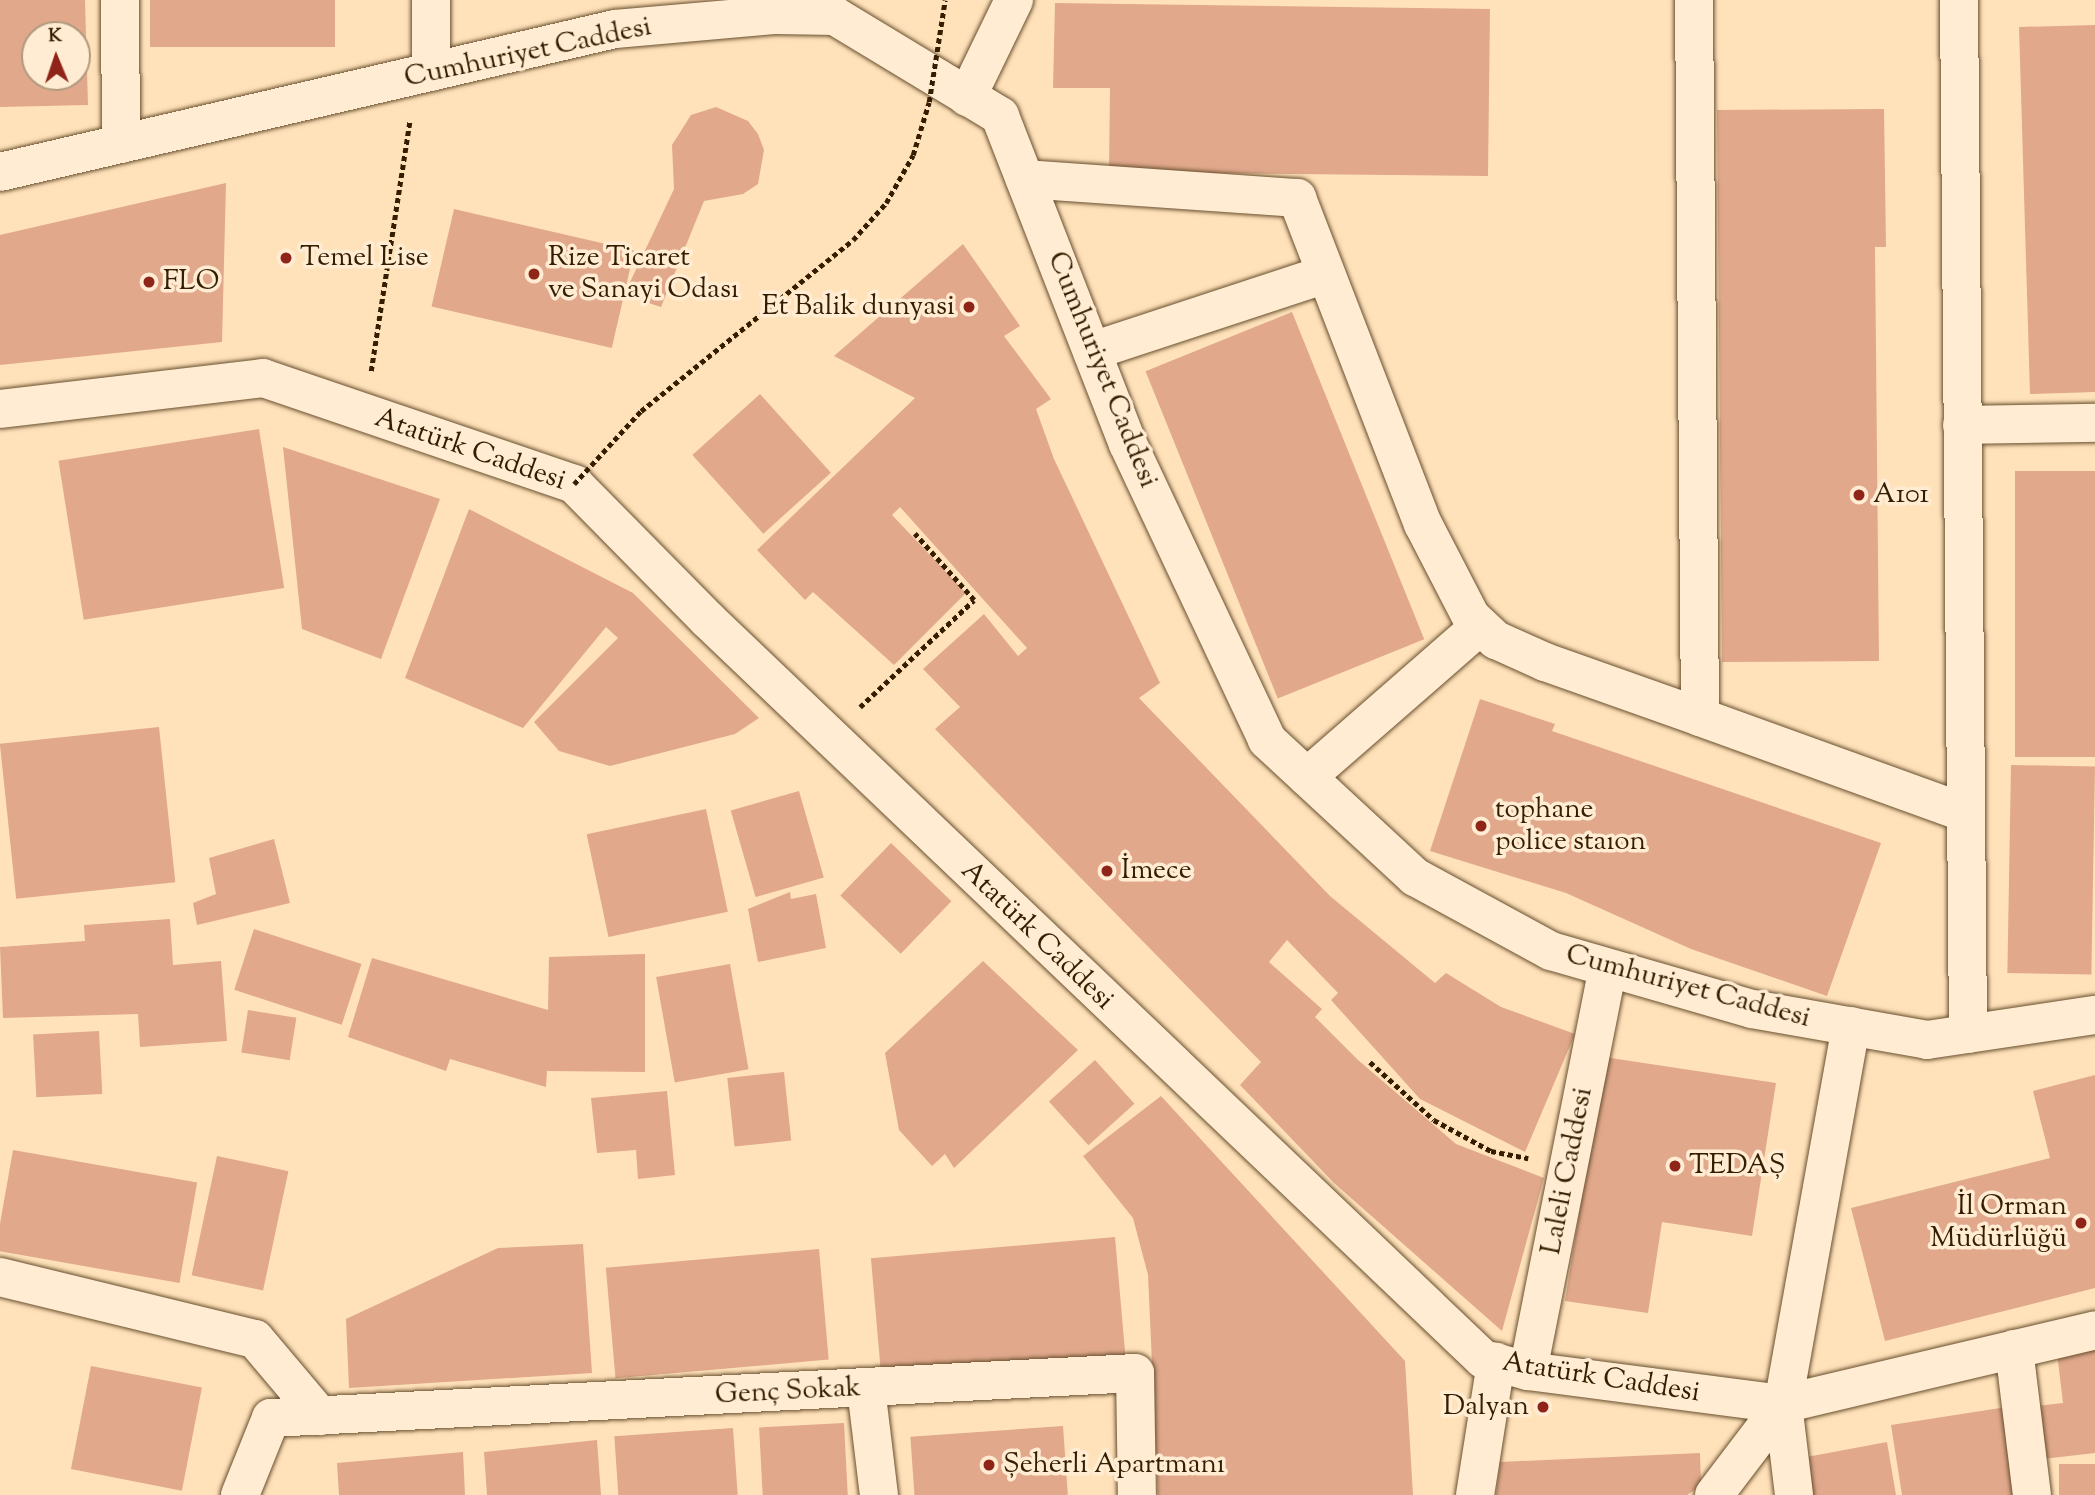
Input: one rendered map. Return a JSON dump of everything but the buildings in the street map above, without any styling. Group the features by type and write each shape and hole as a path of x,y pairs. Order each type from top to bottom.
{"street":[{"path":"120,0 121,144"},
{"path":"424,74 430,0"},
{"path":"967,97 1014,0"},
{"path":"1694,0 1700,717"},
{"path":"1959,0 1968,1034"},
{"name":"Cumhuriyet Caddesi","path":"0,172 615,29 776,15 835,16 1000,116 1128,444 1267,740 1415,877 1551,951 1607,971 1752,1009 1927,1040 2095,1015"},
{"path":"1025,179 1297,198 1423,524 1480,626 1545,662 1965,813"},
{"path":"1092,351 1326,274"},
{"name":"Atatürk Caddesi","path":"0,409 264,378 574,484 829,736 1412,1297 1483,1359 1512,1367 1783,1404 2095,1330"},
{"path":"1962,425 2095,423"},
{"path":"1307,777 1480,626"},
{"name":"Laleli Caddesi","path":"1475,1495 1570,1167 1607,971"},
{"path":"1794,1495 1783,1404 1850,1027"},
{"path":"0,1277 255,1339 320,1416"},
{"path":"2014,1349 2032,1495"},
{"name":"Genç Sokak","path":"240,1495 271,1418 1135,1373 1137,1495"},
{"path":"866,1388 879,1495"},
{"path":"1714,1495 1783,1404"}],"path":[{"path":"574,484 641,411 853,240 886,203 913,155 929,102 945,0"},
{"path":"365,413 424,74"},
{"path":"829,736 974,600 915,534"},
{"path":"1370,1062 1434,1120 1491,1151 1570,1167"}],"place":[{"name":"Temel Lise","path":"286,258"},
{"name":"Rize Ticaret ve Sanayi Odası","path":"534,274"},
{"name":"FLO","path":"149,282"},
{"name":"Et Balik dunyasi","path":"969,307"},
{"name":"A101","path":"1859,495"},
{"name":"tophane police staıon","path":"1481,826"},
{"name":"İmece","path":"1107,871"},
{"name":"TEDAŞ","path":"1675,1166"},
{"name":"İl Orman Müdürlüğü","path":"2081,1223"},
{"name":"Dalyan","path":"1543,1407"},
{"name":"Şeherli Apartmanı","path":"989,1465"}]}
